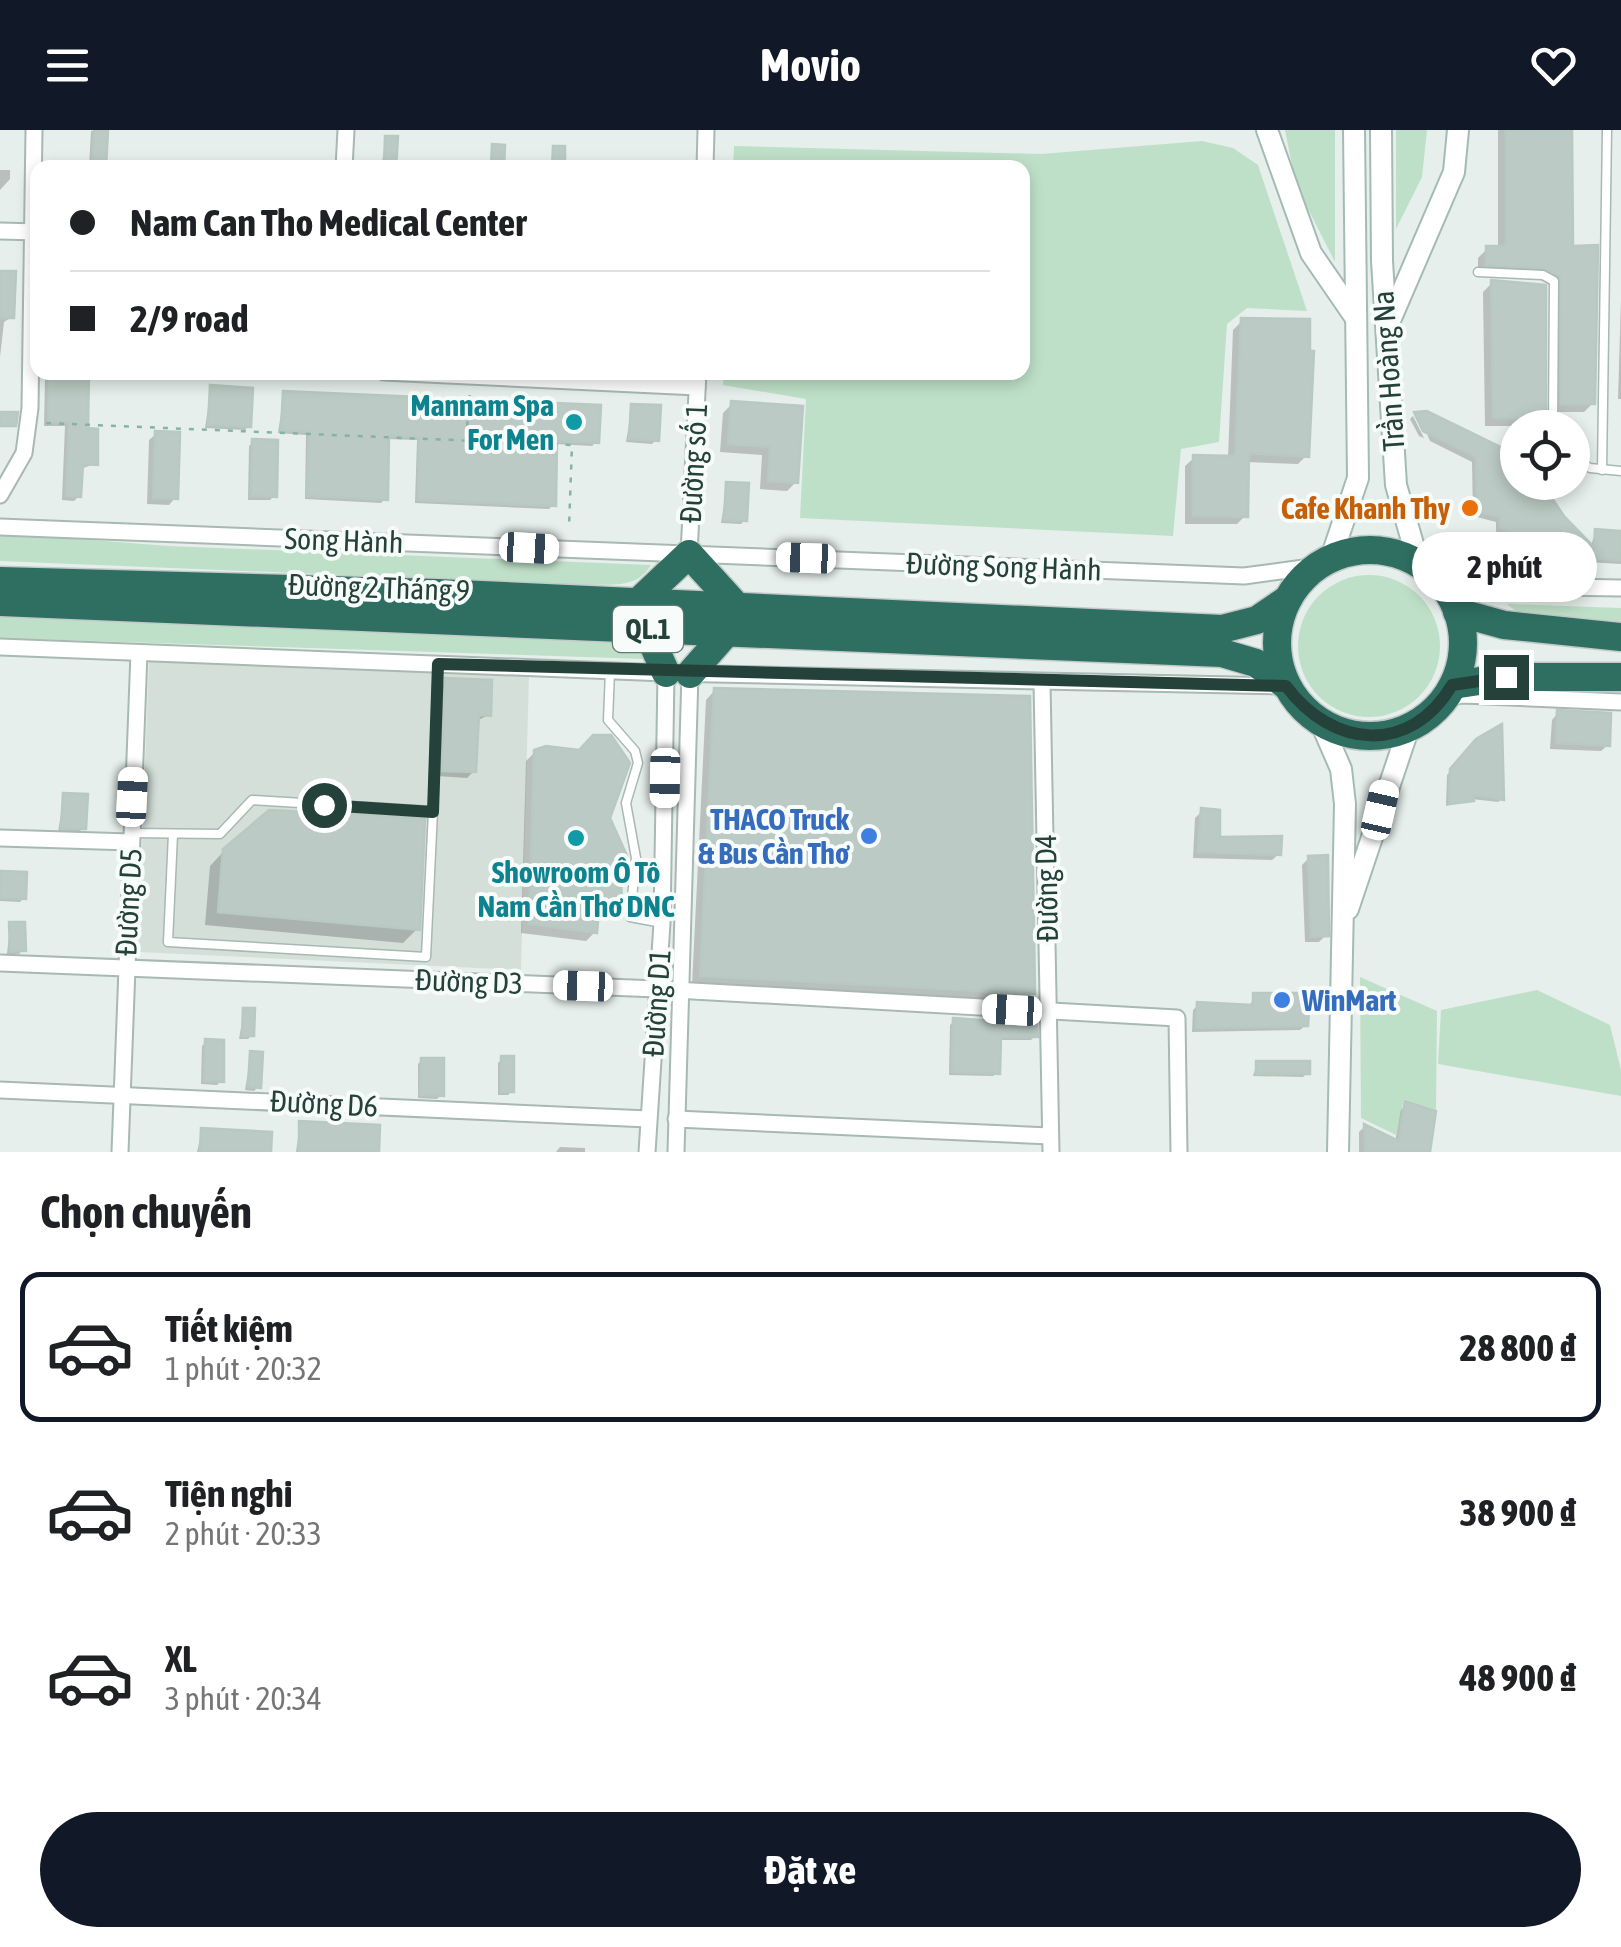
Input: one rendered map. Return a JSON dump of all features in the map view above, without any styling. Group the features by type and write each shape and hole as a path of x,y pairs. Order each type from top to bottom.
{"highway":[{"path":"1449,692 1462,641 1457,612 1442,585 1419,565 1376,551 1325,562 1288,599 1277,643 1286,686 1320,721 1364,736 1409,727 1449,692 1506,677 1621,676"},
{"path":"689,554 733,620 678,674 641,616 689,554"},
{"name":"Đường 2 Tháng 9","path":"0,581 733,620 1222,653 1256,663 1286,686"},
{"name":"Đường 2 Tháng 9","path":"733,620 1222,628 1257,620 1288,599"},
{"name":"Đường 2 Tháng 9","path":"0,602 641,616"},
{"path":"1457,612 1504,625 1621,636"}],"main road":[{"path":"1267,130 1312,253 1357,320"},
{"name":"Trần Hoàng Na","path":"1325,562 1358,478 1354,130"},
{"name":"Trần Hoàng Na","path":"1381,130 1382,261 1396,485 1419,565"},
{"path":"1388,326 1454,172 1458,130"},
{"path":"1320,721 1335,752 1344,786 1338,1152"},
{"path":"1340,930 1392,767 1409,727"}],"street":[{"path":"34,130 34,160"},
{"path":"344,160 346,130"},
{"path":"705,160 706,130"},
{"path":"0,231 30,232"},
{"path":"0,495 7,471 27,435 32,380"},
{"name":"Đường số 1","path":"689,554 698,380"},
{"name":"Song Hành","path":"0,526 689,554"},
{"name":"Đường Song Hành","path":"689,554 1244,576 1325,562"},
{"path":"1442,585 1621,588"},
{"path":"0,648 678,674 1286,686"},
{"name":"Đường D5","path":"120,1152 124,966 140,652"},
{"name":"Đường D1","path":"647,1152 678,674"},
{"name":"Đường D1","path":"676,1152 683,992 678,674"},
{"name":"Đường D4","path":"1042,683 1050,1144"},
{"path":"1449,692 1621,702"},
{"path":"0,838 131,838"},
{"name":"Đường D3","path":"0,963 657,988 1176,1018 1178,1152"},
{"name":"Đường D6","path":"0,1090 648,1118"},
{"path":"676,1119 1050,1144"}],"lane":[{"path":"1602,470 1607,130"},
{"path":"1607,144 1621,145"},
{"path":"1608,250 1621,251"},
{"path":"1478,272 1542,275 1554,281 1553,410"},
{"path":"1590,465 1621,471"},
{"path":"173,834 168,942 426,957 438,664"},
{"path":"610,671 608,720 635,750 638,764 626,803 636,858 630,916 662,923"},
{"path":"131,838 220,834 252,800 433,812"}],"path":[{"path":"466,440 470,389"},
{"path":"36,423 572,445 569,527"}],"shaded area":[{"path":"149,660 529,675 521,970 138,952"}],"green space":[{"path":"1285,130 1335,130 1335,262 1296,185"},
{"path":"1396,130 1427,130 1422,177 1396,229"},
{"path":"1202,141 1233,148 1258,165 1307,311 1247,308 1227,324 1219,442 1181,449 1173,536 800,518 806,399 723,385 723,380 1030,380 1030,160 733,160 734,146 1041,154"},
{"path":"0,533 169,546 651,565 632,581 591,585 0,561"},
{"path":"1369,575 1396,580 1419,596 1435,619 1440,646 1435,673 1419,696 1396,712 1369,717 1342,712 1319,696 1303,673 1298,646 1303,619 1319,596 1342,580"},
{"path":"1507,604 1621,608 1621,627 1519,614"},
{"path":"0,616 643,644 645,659 0,638"},
{"path":"1360,977 1437,1011 1436,1110 1404,1099 1396,1135 1361,1118"},
{"path":"1537,990 1610,1025 1621,1070 1621,1096 1438,1064 1441,1010"}],"building":[{"path":"94,130 108,130 106,160 92,160"},
{"path":"1506,130 1572,130 1573,246 1598,245 1595,404 1561,404 1560,276 1543,268 1486,265 1486,246 1506,246"},
{"path":"385,136 398,136 396,160 384,160"},
{"path":"492,144 505,145 504,160 491,160"},
{"path":"553,146 565,146 565,160 552,160"},
{"path":"0,271 16,271 14,318 0,318"},
{"path":"1491,280 1546,285 1546,410 1500,410 1500,418 1493,418"},
{"path":"1241,318 1310,319 1310,351 1314,351 1309,457 1249,453 1248,517 1193,516 1193,455 1235,456"},
{"path":"49,380 89,380 88,428 98,429 98,465 83,464 81,497 66,496 69,422 48,422"},
{"path":"210,385 253,388 251,427 208,425"},
{"path":"283,391 601,405 599,443 557,441 556,506 418,500 419,437 389,436 388,500 307,496 309,432 281,430"},
{"path":"731,401 803,406 798,483 768,481 770,447 728,444"},
{"path":"631,404 661,405 659,441 629,439"},
{"path":"1427,411 1500,447 1500,500 1553,500 1594,547 1595,529 1621,531 1621,560 1587,558 1589,562 1544,552 1500,527 1500,517 1477,511 1476,457 1423,431 1414,412"},
{"path":"0,412 18,412 16,426 0,426"},
{"path":"155,431 180,432 178,499 153,498"},
{"path":"252,439 278,440 277,497 251,496"},
{"path":"726,482 749,483 747,521 724,520"},
{"path":"445,678 492,680 491,716 479,715 476,772 442,771"},
{"name":"THACO Truck & Bus Cần Thơ","path":"714,688 1030,696 1035,994 700,976"},
{"path":"1557,710 1611,713 1610,746 1556,743"},
{"path":"1502,724 1504,800 1473,795 1474,801 1449,804 1450,769 1476,739"},
{"name":"Showroom Ô Tô Nam Cần Thơ DNC","path":"593,735 611,735 630,763 610,818 628,858 621,880 622,903 600,896 597,933 529,924 534,750 546,746 579,750"},
{"path":"63,793 88,794 86,829 61,829"},
{"path":"1201,808 1220,810 1220,837 1282,836 1281,855 1198,852"},
{"path":"269,810 425,818 420,930 218,912 223,849"},
{"path":"1328,855 1329,936 1311,937 1308,856"},
{"path":"1,871 27,872 26,899 0,898"},
{"path":"9,922 25,922 26,951 10,951"},
{"path":"1253,993 1310,993 1308,1026 1196,1028 1197,1002 1253,1005"},
{"path":"243,1008 255,1008 254,1036 242,1036"},
{"path":"953,1018 1037,1024 1038,1037 1001,1037 1000,1074 952,1072"},
{"path":"205,1039 224,1040 224,1082 204,1081"},
{"path":"250,1051 263,1052 261,1088 248,1087"},
{"path":"501,1056 514,1056 514,1092 501,1092"},
{"path":"421,1058 444,1058 444,1096 420,1095"},
{"path":"1256,1061 1310,1061 1310,1074 1256,1074"},
{"path":"1405,1101 1436,1111 1430,1152 1365,1152 1364,1124 1399,1141"},
{"path":"299,1121 380,1125 379,1152 299,1152"},
{"path":"201,1128 272,1132 271,1152 200,1152"}],"place":[{"name":"Mannam Spa For Men","path":"574,422"},
{"name":"Cafe Khanh Thy","path":"1470,508"},
{"name":"THACO Truck & Bus Cần Thơ","path":"869,836"},
{"name":"Showroom Ô Tô Nam Cần Thơ DNC","path":"576,838"},
{"name":"WinMart","path":"1282,1000"}],"route":[{"path":"324,805 433,812 438,664 886,679 1286,686 1320,721 1364,736 1394,732 1423,720 1452,685 1506,677"}]}
